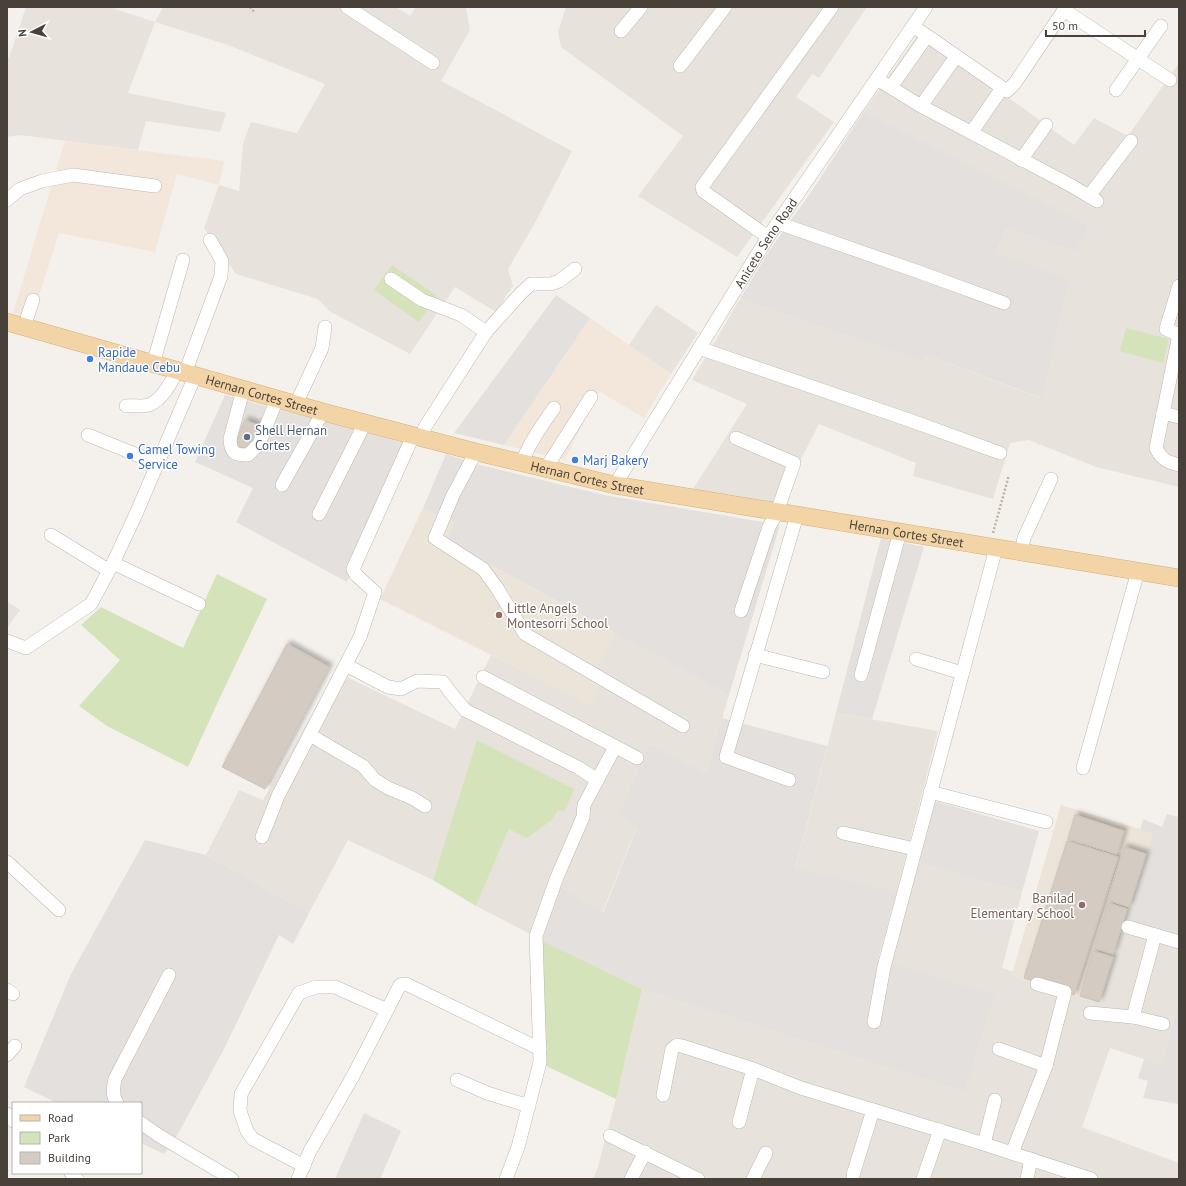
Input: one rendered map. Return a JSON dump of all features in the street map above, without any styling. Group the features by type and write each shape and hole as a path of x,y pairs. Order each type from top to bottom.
{"main road":[{"name":"Hernan Cortes Street","path":"7,322 323,412 476,452 615,485 1179,578"}],"street":[{"path":"347,7 433,63"},
{"path":"621,31 641,7"},
{"path":"680,66 725,7"},
{"path":"768,237 703,191 702,187 832,7"},
{"name":"Aniceto Seno Road","path":"615,485 768,237 926,7"},
{"path":"913,26 1007,91 1015,83 1064,10 1170,80"},
{"path":"1116,90 1161,26"},
{"path":"891,88 927,36"},
{"path":"920,106 955,58"},
{"path":"877,79 920,106 1093,199 1131,141"},
{"path":"971,133 1000,91"},
{"path":"1020,160 1046,125"},
{"path":"7,200 20,189 42,181 73,174 155,186"},
{"path":"778,223 1004,303"},
{"path":"7,641 26,648 91,604 110,567 136,514 157,463 185,373 221,276 222,261 210,240"},
{"path":"153,364 184,260"},
{"path":"262,837 278,796 360,637 375,592 356,576 353,569 417,437 486,332 528,286 531,284 551,284 559,281 575,269"},
{"path":"391,279 422,300 461,314 486,332"},
{"path":"1178,291 1166,329 1179,335 1175,374 1163,413 1156,448 1160,456 1167,462 1179,465"},
{"path":"24,327 33,300"},
{"path":"296,404 322,348 325,327"},
{"path":"699,348 1000,453"},
{"path":"126,406 148,405 159,398 172,382 185,373"},
{"path":"243,390 230,439 230,447 233,452 237,454 248,455 259,444 277,399"},
{"path":"546,468 591,397"},
{"path":"522,462 536,433 554,408"},
{"path":"282,485 323,412"},
{"path":"1163,413 1179,417"},
{"path":"319,514 365,423"},
{"path":"88,434 157,463"},
{"path":"736,438 794,463 777,512 769,527 741,612"},
{"path":"476,452 453,495 435,538 483,569 500,593 525,634 683,726"},
{"path":"1020,552 1024,538 1051,479"},
{"path":"789,780 726,757 797,515"},
{"path":"861,675 900,532"},
{"path":"50,535 110,567 199,604"},
{"path":"874,1022 884,967 962,673 993,547"},
{"path":"1083,768 1138,571"},
{"path":"755,655 823,672"},
{"path":"916,659 962,673"},
{"path":"346,665 388,687 401,689 417,681 443,682 464,710 579,768 597,780"},
{"path":"483,678 637,758"},
{"path":"310,735 363,766 376,780 388,788 412,798 425,806"},
{"path":"506,1179 518,1147 540,1062 536,936 557,877 582,817 584,805 615,746"},
{"path":"930,792 1046,822"},
{"path":"844,834 915,849"},
{"path":"7,862 59,910"},
{"path":"1128,926 1179,942"},
{"path":"1133,1017 1154,935"},
{"path":"116,1102 113,1090 115,1079 170,975"},
{"path":"298,1179 310,1151 353,1076 400,985 406,984 540,1049"},
{"path":"1012,1153 1046,1066 1065,992 1037,984"},
{"path":"304,1166 253,1139 246,1131 240,1111 241,1094 299,993 316,987 335,987 387,1010"},
{"path":"1090,1013 1133,1017 1163,1024"},
{"path":"663,1095 672,1049 677,1045 753,1069 801,1088 940,1130 1091,1179"},
{"path":"999,1049 1046,1066"},
{"path":"739,1122 753,1069"},
{"path":"457,1080 487,1093 529,1106"},
{"path":"984,1144 995,1100"},
{"path":"853,1175 873,1110"},
{"path":"142,1124 158,1135 232,1179"},
{"path":"924,1179 940,1130"},
{"path":"610,1136 698,1179"},
{"path":"631,1179 645,1152"},
{"path":"753,1179 766,1153"},
{"path":"1027,1179 1031,1159"}],"path":[{"path":"250,7 255,13"},
{"path":"993,547 1009,475"}],"shaded area":[{"path":"26,7 109,7 155,22 128,93 226,113 220,132 146,121 138,150 20,135 7,137 7,57 9,58"},
{"path":"163,7 396,7 410,16 416,7 466,7 470,30 441,81 572,151 536,221 508,269 513,286 496,312 455,287 410,354 329,311 318,299 236,274 204,228 219,185 239,191 243,144 251,122 297,133 325,84 228,45 155,22"},
{"path":"566,7 867,7 819,78 812,74 796,97 834,122 737,257 638,196 683,136 561,47 558,32"},
{"path":"919,33 1074,145 1094,118 1128,136 1179,63 1179,487 1096,467 1029,440 1010,443 993,499 913,476 916,463 819,424 778,504 693,489 747,404 692,380 740,299 923,362 927,355 1040,398 1050,356 996,253 1007,228 1076,252 1087,225 864,111"},
{"path":"864,111 1088,225 1076,252 1007,228 996,253 1069,280 1041,398 927,355 923,362 740,299 769,251 814,188"},
{"path":"65,141 224,161 219,185 177,174 155,252 59,233 32,318 13,313"},
{"path":"556,295 590,318 504,445 454,433"},
{"path":"656,305 698,333 671,374 629,345"},
{"path":"590,318 671,374 644,418 599,391 565,460 504,445"},
{"path":"225,395 404,443 347,582 236,522 253,488 195,462"},
{"path":"446,454 480,465 604,495 780,525 729,695 447,541 423,508"},
{"name":"Little Angels Montesorri School","path":"423,508 455,522 447,541 614,632 595,670 599,690 590,705 380,599"},
{"path":"881,538 924,547 872,719 836,713"},
{"path":"7,601 20,610 7,628"},
{"path":"614,632 729,695 706,772 649,744 618,815 637,826 602,913 534,936 476,906 509,829 553,819 558,810 478,740 433,880 348,840 309,913 206,855 239,790 263,800 336,672 455,729 491,655 590,704 595,670"},
{"path":"836,713 938,731 897,891 795,870"},
{"path":"722,718 827,746 795,869 897,891 878,960 994,995 964,1092 642,989 541,940 552,883 603,913 637,827 618,815 649,744 706,772"},
{"path":"935,801 1039,831 1022,892 918,863"},
{"name":"Banilad Elementary School","path":"1061,805 1153,833 1100,1004 1011,977"},
{"path":"1167,814 1179,817 1179,937 1117,919 1143,819 1162,827"},
{"path":"145,840 206,855 309,913 293,944 279,935 223,1051 173,1143 164,1154 142,1143 142,1102 55,1102 24,1087 71,974"},
{"path":"918,863 1022,892 1002,968 1094,999 1114,930 1179,948 1179,1000 1162,1065 1110,1048 1082,1127 1179,1163 1179,1179 593,1179 597,1170 616,1099 642,989 964,1092 890,964"},
{"path":"1179,1000 1179,1104 1143,1098 1148,1081 1138,1078 1144,1059 1162,1065"},
{"path":"364,1113 401,1131 380,1179 335,1179"}],"green space":[{"path":"392,265 437,296 419,322 374,290"},
{"path":"1126,328 1169,339 1163,363 1120,351"},
{"path":"217,574 267,599 188,767 107,726 79,706 120,660 81,625 101,607 183,648"},
{"path":"477,740 574,789 565,811 558,810 553,819 527,838 509,829 476,906 433,880"},
{"path":"541,940 642,989 616,1099 542,1064"}],"building":[{"name":"Shell Hernan Cortes","path":"245,420 260,426 248,454 233,448"},
{"path":"287,644 329,667 265,789 222,767"},
{"path":"1075,815 1124,831 1117,854 1068,839"},
{"path":"1067,841 1118,857 1074,995 1024,978"},
{"path":"1124,847 1146,854 1129,907 1108,900"},
{"path":"1108,903 1127,909 1113,954 1094,948"},
{"path":"1093,951 1113,957 1099,1002 1080,996"}],"place":[{"name":"Rapide Mandaue Cebu","path":"90,359"},
{"name":"Shell Hernan Cortes","path":"247,437"},
{"name":"Camel Towing Service","path":"130,456"},
{"name":"Marj Bakery","path":"575,460"},
{"name":"Little Angels Montesorri School","path":"499,615"},
{"name":"Banilad Elementary School","path":"1082,905"}]}
